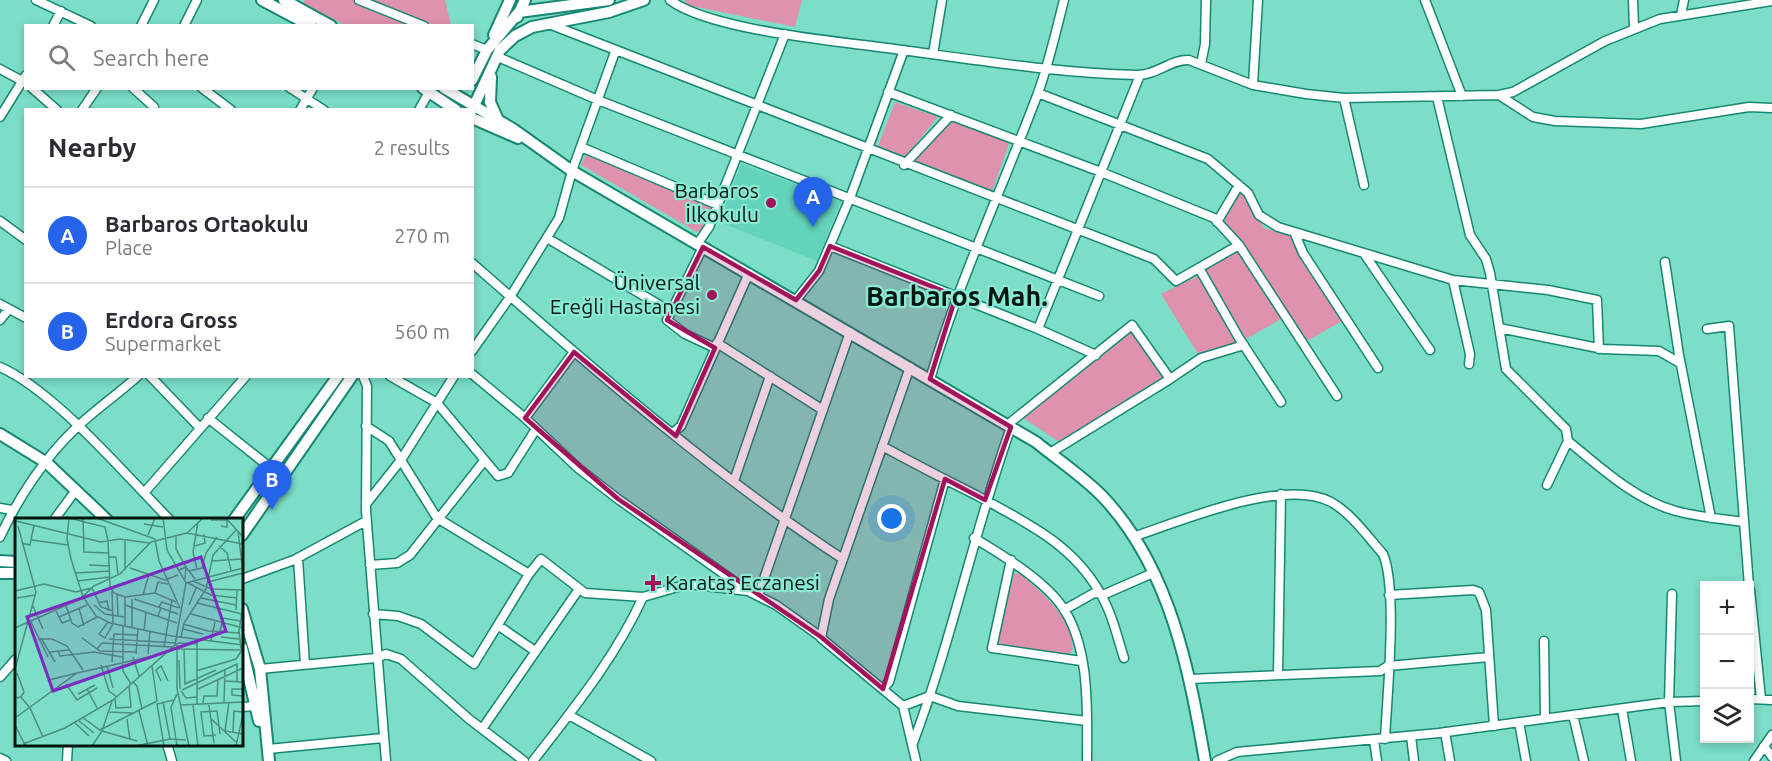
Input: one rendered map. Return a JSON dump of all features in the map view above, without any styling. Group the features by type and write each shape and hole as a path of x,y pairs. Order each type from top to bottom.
{"main road":[{"path":"262,0 307,24"},
{"path":"284,0 299,4 328,24"},
{"path":"476,70 510,0"},
{"path":"474,109 525,0"},
{"path":"552,0 567,8"},
{"path":"487,50 519,12 567,8 609,0"},
{"path":"499,53 515,36 532,27 609,12 644,0"},
{"path":"492,69 489,97 494,123"},
{"path":"426,90 442,94 460,106 468,90"},
{"path":"474,112 1009,426 1050,453 1103,497 1132,537 1169,607 1189,679 1205,761"},
{"path":"474,128 494,123"},
{"path":"235,518 337,378"},
{"path":"243,534 351,378"},
{"path":"0,434 47,463 105,518"},
{"path":"0,561 15,562"},
{"path":"243,612 260,669 269,761"},
{"path":"243,652 256,706 263,761"}],"street":[{"path":"36,0 87,24"},
{"path":"142,24 154,0"},
{"path":"185,24 197,0"},
{"path":"359,0 419,24"},
{"path":"670,0 678,6 714,18 785,34 1046,68 1140,75 1180,59 1201,64 1254,85 1344,98 1499,95 1513,92 1634,28 1682,15 1772,1"},
{"path":"933,54 942,0"},
{"path":"930,379 956,296 1038,93 1064,0"},
{"path":"1201,64 1205,44 1206,0"},
{"path":"1254,85 1258,0"},
{"path":"1425,0 1461,96"},
{"path":"1633,0 1634,28"},
{"path":"1682,15 1684,0"},
{"path":"54,24 61,11"},
{"path":"548,24 904,165 1154,259 1176,281 1239,245"},
{"path":"785,34 709,227 667,320 685,334 716,346 770,376 823,410"},
{"path":"474,45 487,50"},
{"path":"796,300 819,271 830,246 850,198 903,50"},
{"path":"474,348 510,297 559,218 580,147 615,52"},
{"path":"499,53 598,100 1099,296"},
{"path":"0,69 24,80 0,117"},
{"path":"1038,329 1079,232 1140,75"},
{"path":"34,90 55,108"},
{"path":"83,108 96,90"},
{"path":"135,90 154,107"},
{"path":"205,90 228,108"},
{"path":"293,90 321,108"},
{"path":"301,108 312,90"},
{"path":"420,108 426,90"},
{"path":"888,92 1155,193 1217,222 1239,245 1337,396"},
{"path":"1038,93 1208,159 1248,193 1259,215 1266,222 1295,234 1453,280 1491,286 1548,290 1597,300 1599,349"},
{"path":"1499,95 1533,117 1555,121 1641,124 1742,108 1772,108"},
{"path":"1437,97 1470,235 1486,259 1506,369 1566,429 1568,441 1548,485"},
{"path":"1344,98 1364,185"},
{"path":"904,165 951,115"},
{"path":"580,147 718,205"},
{"path":"1217,222 1239,185"},
{"path":"0,221 24,239"},
{"path":"1295,234 1303,253 1378,368"},
{"path":"547,238 671,312"},
{"path":"830,246 1095,354"},
{"path":"1365,255 1430,350"},
{"path":"1665,262 1680,363 1712,518"},
{"path":"474,265 574,352 673,433 785,521 843,559"},
{"path":"1199,268 1244,345 1281,402"},
{"path":"673,433 681,426 748,273"},
{"path":"1453,280 1470,354 1469,364"},
{"path":"0,304 24,317"},
{"path":"0,320 9,309"},
{"path":"912,743 930,696 985,500 1009,426 1132,326 1170,379"},
{"path":"1707,329 1729,326 1749,581"},
{"path":"1498,328 1599,349 1659,351 1680,363"},
{"path":"758,596 850,332"},
{"path":"1050,453 1201,358 1244,345"},
{"path":"525,418 574,352"},
{"path":"0,367 24,378"},
{"path":"821,637 829,599 910,367"},
{"path":"474,376 525,418 578,468 618,499 748,591 776,604 821,637 884,689 903,706 916,761"},
{"path":"734,481 770,376"},
{"path":"24,378 78,427 169,518"},
{"path":"0,537 12,510 54,451 132,378"},
{"path":"152,378 200,427"},
{"path":"144,493 244,378"},
{"path":"364,378 367,386 366,521 386,761"},
{"path":"395,378 437,403 498,476 508,473 537,429"},
{"path":"366,505 401,460 453,378"},
{"path":"208,418 272,469"},
{"path":"366,426 389,441 437,518 530,574"},
{"path":"1568,441 1616,479 1647,499 1674,511 1744,522"},
{"path":"882,446 1020,517 1054,540 1091,579 1101,594 1113,622 1124,658"},
{"path":"370,565 397,563 403,559 484,461"},
{"path":"884,689 889,682 945,479"},
{"path":"55,518 76,490"},
{"path":"1132,537 1261,496 1281,494 1319,498 1339,508 1383,554 1386,562 1389,595 1385,739"},
{"path":"1278,674 1281,494"},
{"path":"0,508 12,510"},
{"path":"243,579 298,558 366,521"},
{"path":"974,538 1011,560 1064,610 1081,661 1088,698 1087,761"},
{"path":"298,558 305,664"},
{"path":"373,614 398,616 421,624 474,664 541,559 585,593 597,595 643,597 688,584 748,591"},
{"path":"1011,560 992,648 1081,661"},
{"path":"1064,610 1094,593 1101,594 1153,573"},
{"path":"482,729 579,589"},
{"path":"1389,595 1473,590 1479,592 1486,610 1494,726"},
{"path":"1672,594 1669,702 1676,761"},
{"path":"533,761 622,641 643,597"},
{"path":"499,626 535,651"},
{"path":"1754,635 1761,699"},
{"path":"1544,641 1545,718"},
{"path":"260,669 376,658 386,654 401,659 482,729 524,761"},
{"path":"1189,679 1380,671 1388,666 1489,657"},
{"path":"0,677 15,660"},
{"path":"903,706 930,696 958,706 1087,721"},
{"path":"1754,699 1772,700"},
{"path":"1216,761 1237,752 1385,739 1669,702 1700,701"},
{"path":"243,707 256,706"},
{"path":"1622,709 1631,761"},
{"path":"569,715 651,761"},
{"path":"1573,715 1584,761"},
{"path":"1519,722 1526,761"},
{"path":"1445,732 1450,761"},
{"path":"1754,761 1772,735"},
{"path":"1411,736 1414,761"},
{"path":"268,749 383,738"},
{"path":"1374,740 1377,761"},
{"path":"67,761 68,746"},
{"path":"168,746 172,761"},
{"path":"1764,746 1772,757"},
{"path":"0,758 6,761"}],"highlighted area":[{"path":"830,246 956,296 930,379 1011,427 985,500 945,479 883,689 821,637 618,499 525,418 574,352 676,436 715,348 667,320 703,247 796,300 819,271"}],"shaded area":[{"path":"305,0 354,0 414,24 343,24 303,3"},
{"path":"370,0 445,0 451,24 430,24"},
{"path":"685,0 802,0 795,27 686,5"},
{"path":"895,102 938,117 905,157 878,146"},
{"path":"949,120 1010,141 991,194 914,161"},
{"path":"587,153 714,206 704,228 697,232 581,165"},
{"path":"741,164 841,201 817,261 719,222"},
{"path":"1240,193 1245,193 1264,228 1293,236 1344,320 1307,341 1224,220"},
{"path":"1239,251 1283,318 1246,339 1204,270"},
{"path":"1198,276 1239,345 1198,354 1161,294"},
{"path":"1132,332 1164,376 1161,383 1061,443 1023,418"},
{"path":"1020,573 1061,615 1071,636 1073,648 1069,656 997,645 1014,574"}],"place":[{"name":"Barbaros İlkokulu","path":"771,203"},
{"name":"Barbaros Ortaokulu","path":"813,227"},
{"name":"Üniversal Ereğli Hastanesi","path":"712,295"},
{"name":"Erdora Gross","path":"272,510"},
{"name":"Karataş Eczanesi","path":"653,583"}],"district":[{"name":"Barbaros Mah.","path":"957,297"}]}
